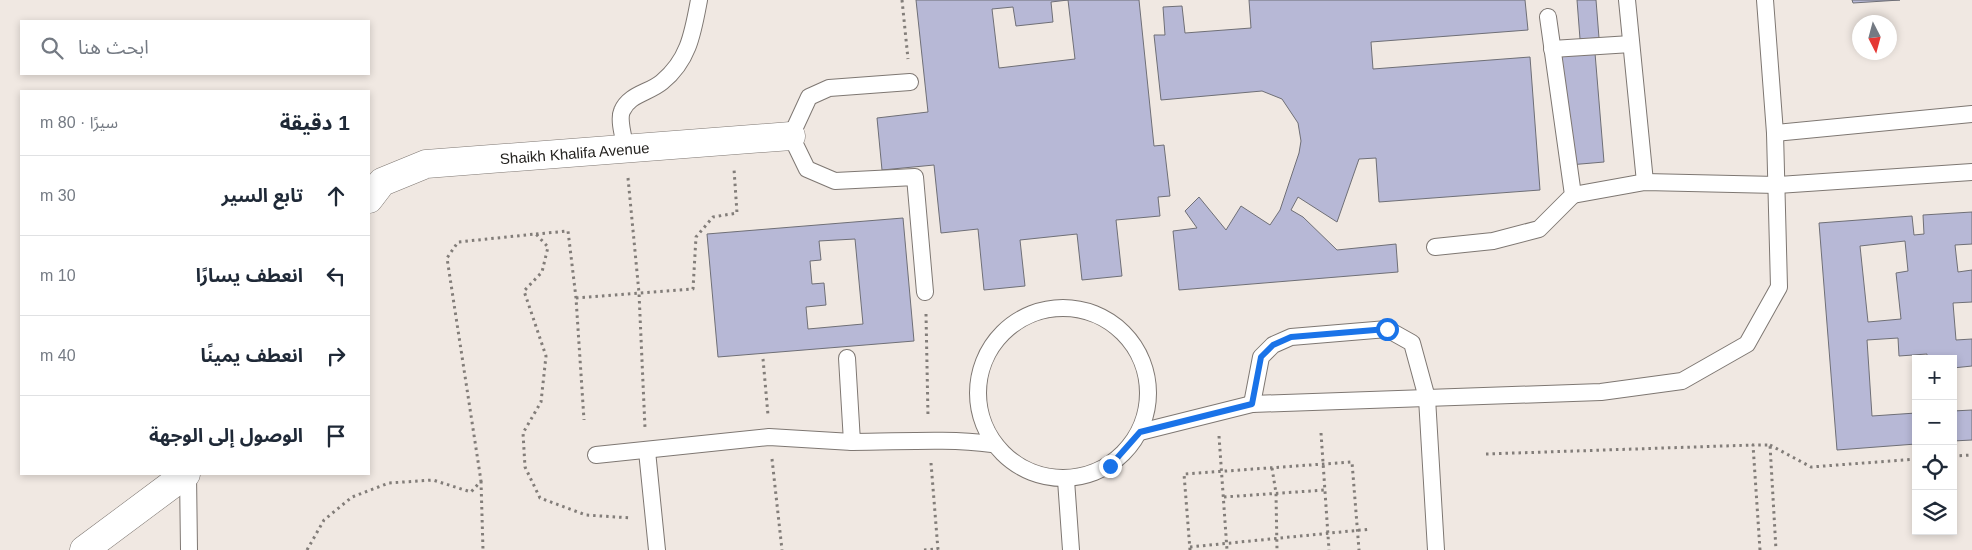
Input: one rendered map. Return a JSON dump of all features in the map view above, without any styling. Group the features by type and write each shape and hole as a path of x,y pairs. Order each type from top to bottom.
{"street":[{"name":"Shaikh Khalifa Avenue","path":"370,197 382,182 426,164 791,136"},
{"path":"84,550 186,475"}],"lane":[{"path":"626,149 621,114 626,103 661,83 681,60 692,39 699,0"},
{"path":"1627,0 1645,182"},
{"path":"1140,432 1252,404 1601,392 1682,381 1747,344 1779,288 1775,133 1766,0"},
{"path":"1548,17 1573,195"},
{"path":"1552,49 1631,44"},
{"path":"910,82 829,88 809,97 791,136 808,169 835,181 915,177 925,292"},
{"path":"1775,133 1972,114"},
{"path":"1436,247 1493,241 1539,229 1573,195 1645,182 1777,185 1972,172"},
{"path":"1083,308 1128,335 1150,382 1140,432 1110,466 1066,480 1024,471 992,444 976,395 990,345 1031,312 1083,308"},
{"path":"1252,404 1261,357 1273,345 1291,337 1387,329 1412,343 1427,398 1436,550"},
{"path":"847,358 852,442"},
{"path":"596,455 769,436 852,442 957,440 992,444"},
{"path":"646,451 657,550"},
{"path":"187,475 189,550"},
{"path":"1066,480 1071,550"}],"path":[{"path":"902,0 910,82"},
{"path":"576,298 693,290 696,237 714,217 737,213 731,140"},
{"path":"626,149 639,293 646,451"},
{"path":"483,550 481,481 447,258 458,242 568,231 576,298 584,420"},
{"path":"536,234 548,247 542,272 524,291 546,356 541,402 523,433 525,467 540,498 586,515 655,520"},
{"path":"1218,413 1227,550"},
{"path":"1321,433 1329,550"},
{"path":"1753,445 1760,550"},
{"path":"1770,445 1776,550"},
{"path":"1486,454 1770,445 1811,467 1912,459"},
{"path":"1957,456 1972,455"},
{"path":"1359,550 1357,531 1352,462 1184,474 1190,548 1357,531 1371,529"},
{"path":"1272,468 1276,493 1277,550"},
{"path":"307,550 324,520 352,497 390,483 433,480 471,492 481,481"},
{"path":"1224,497 1325,490"},
{"path":"924,550 938,549"}],"building":[{"path":"916,0 1068,0 1139,0 1154,146 1164,145 1170,196 1158,197 1160,216 1116,220 1122,276 1082,280 1077,234 1020,240 1025,286 984,290 978,229 941,233 934,165 882,170 877,118 928,112","holes":["1068,0 1075,59 999,68 992,9 1013,7 1016,26 1053,22 1051,2"]},
{"path":"1249,0 1525,0 1528,30 1371,42 1373,69 1530,57 1540,190 1379,202 1376,158 1359,159 1337,222 1298,197 1291,210 1303,217 1337,250 1396,244 1398,272 1179,290 1173,231 1197,228 1185,211 1199,197 1226,230 1241,206 1270,225 1280,210 1299,153 1301,141 1298,123 1282,99 1262,91 1161,100 1154,35 1165,35 1163,7 1182,6 1185,33 1251,28"},
{"path":"1577,0 1596,0 1599,38 1580,39"},
{"path":"1852,0 1900,0 1853,3"},
{"path":"1595,53 1604,162 1569,165 1561,56"},
{"path":"1972,212 1972,244 1955,245 1958,272 1972,270 1972,302 1953,303 1956,340 1972,339 1972,366 1957,368 1957,355 1927,354 1899,356 1898,338 1867,340 1872,416 1912,413 1912,444 1837,450 1819,223 1912,216 1914,235 1924,234 1923,215","holes":["1905,241 1908,271 1896,273 1901,319 1868,322 1860,246"]},
{"path":"903,218 914,341 718,357 707,234","holes":["855,239 863,324 808,329 806,307 826,305 824,283 812,284 810,261 821,260 819,241"]},
{"path":"1972,410 1972,440 1957,441 1957,411"}],"route":[{"path":"1110,466 1140,432 1252,404 1261,357 1273,345 1291,337 1387,329"}]}
